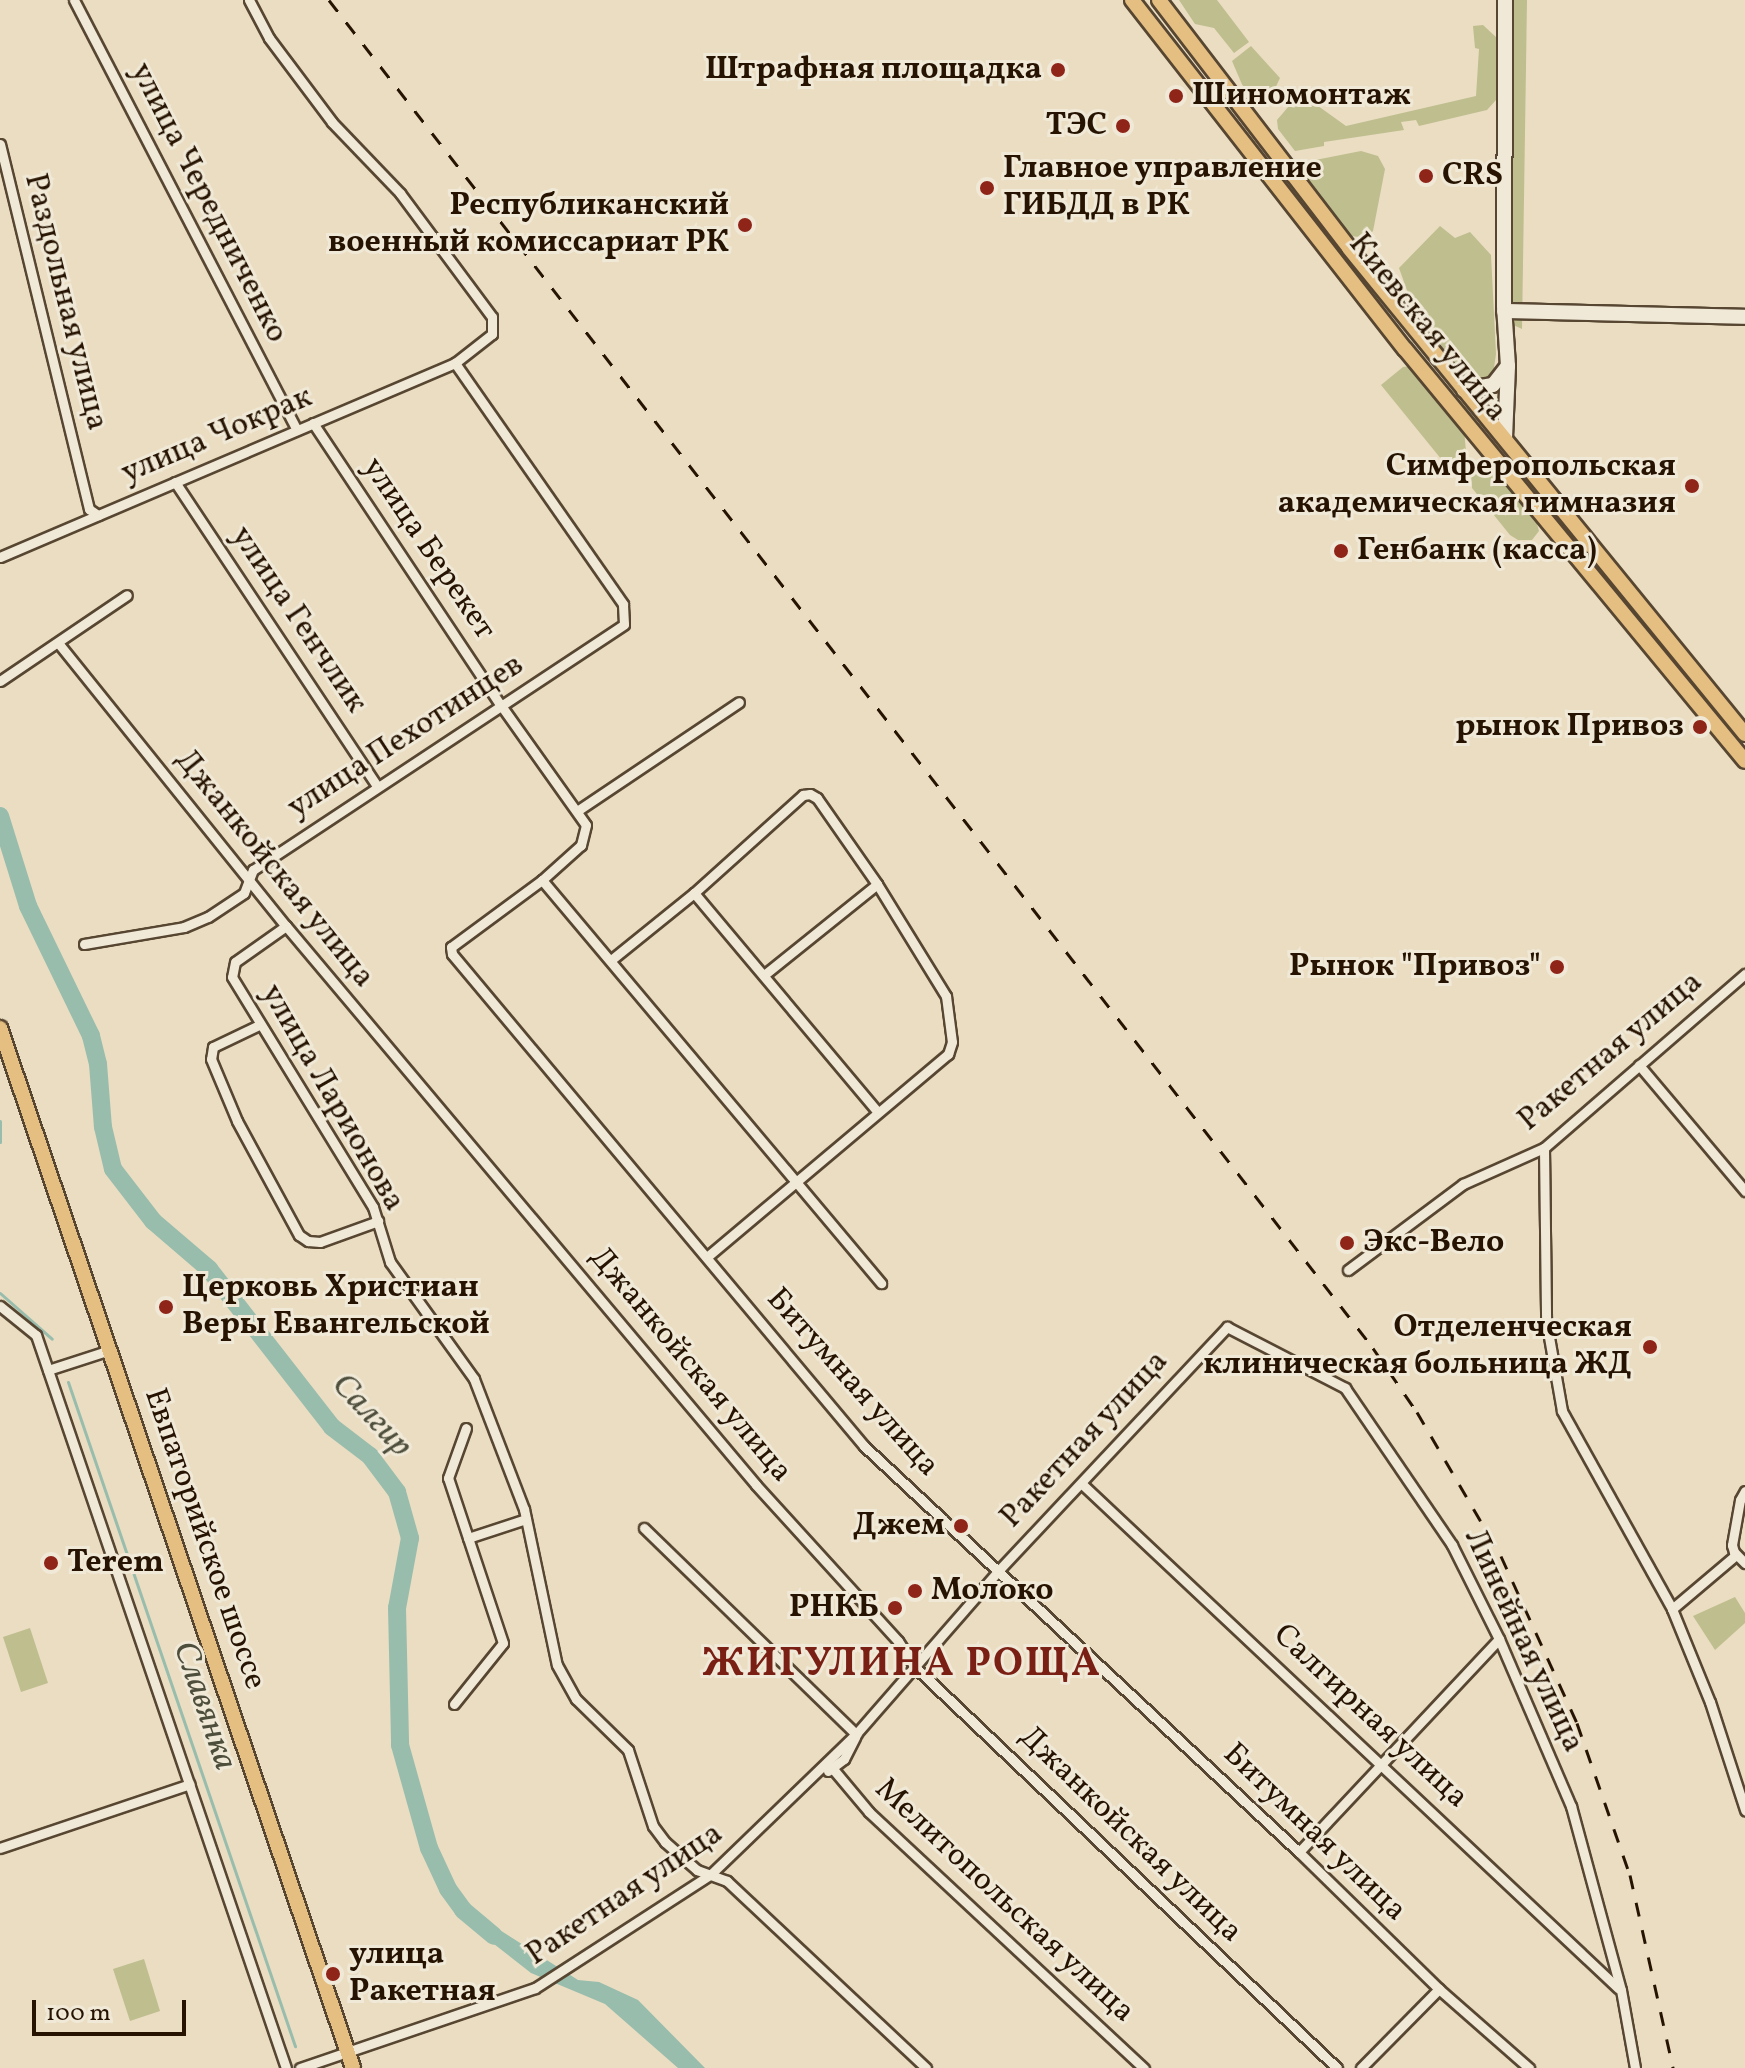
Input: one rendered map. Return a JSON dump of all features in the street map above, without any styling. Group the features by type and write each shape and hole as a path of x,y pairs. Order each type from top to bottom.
{"main road":[{"name":"Киевская улица","path":"1132,0 1405,349 1745,761"},
{"name":"Киевская улица","path":"1159,0 1464,390 1745,734"},
{"path":"1505,0 1504,311 1508,366 1505,438"},
{"path":"1239,138 1255,124"},
{"path":"1504,311 1745,317"},
{"path":"1464,390 1493,385 1508,366"},
{"name":"Евпаторийское шоссе","path":"0,1028 353,2068"}],"street":[{"name":"улица Чередниченко","path":"74,0 297,430"},
{"name":"улица Чокрак","path":"0,557 455,363 492,334 492,317 400,193 332,122 269,38 249,0"},
{"name":"Раздольная улица","path":"0,144 89,509 98,515"},
{"name":"улица Пехотинцев","path":"84,944 184,927 208,917 244,893 253,870 500,704 620,630 626,617 623,604 455,363"},
{"name":"улица Берекет","path":"313,423 500,704 577,811 586,825 586,832"},
{"name":"улица Генчлик","path":"175,482 377,786"},
{"path":"0,681 59,644 127,595"},
{"name":"Джанкойская улица","path":"59,644 286,926 756,1485 898,1641 915,1667 1337,2068"},
{"path":"577,811 739,702"},
{"path":"611,960 694,893 807,794 817,798 877,884 943,990 952,1042 948,1054 707,1257"},
{"name":"Битумная улица","path":"586,832 581,845 542,880 450,951 864,1446 1299,1852 1439,1989 1529,2068"},
{"path":"542,880 881,1283"},
{"path":"764,975 877,884"},
{"path":"694,893 878,1112"},
{"name":"улица Ларионова","path":"286,926 233,967 234,982 373,1207 390,1262 474,1379 526,1519 557,1665 576,1699 628,1750 653,1826 697,1870 727,1881 926,2068"},
{"name":"Ракетная улица","path":"1348,1270 1463,1184 1544,1148 1745,974"},
{"path":"259,1025 211,1050 211,1059 237,1121 299,1235 308,1241 320,1242 378,1221"},
{"path":"1639,1065 1745,1191"},
{"path":"1544,1148 1546,1320 1562,1411 1672,1609 1710,1702 1745,1810"},
{"path":"0,1306 36,1335 286,2068"},
{"name":"Ракетная улица","path":"300,2068 535,1988 711,1874 817,1775 856,1734 998,1571 1227,1327"},
{"name":"Линейная улица","path":"1227,1327 1345,1388 1452,1545 1499,1639 1571,1806 1621,1990 1635,2068"},
{"path":"48,1370 110,1350"},
{"path":"454,1704 503,1643 448,1478 466,1428"},
{"name":"Салгирная улица","path":"1082,1484 1621,1990"},
{"path":"1745,1491 1732,1545 1736,1555 1745,1563"},
{"path":"468,1538 526,1519"},
{"path":"644,1528 856,1734"},
{"path":"1672,1609 1736,1555"},
{"path":"1299,1852 1499,1639"},
{"name":"Ракетная улица","path":"817,1775 833,1769 844,1759 856,1734"},
{"name":"Мелитопольская улица","path":"833,1769 869,1812 1144,2068"},
{"path":"0,1848 190,1784"},
{"path":"1361,2068 1439,1989"}],"shaded area":[{"path":"1179,0 1217,0 1249,42 1234,53 1214,28 1195,24"},
{"path":"1508,0 1527,0 1522,329 1507,322"},
{"path":"1483,25 1497,38 1496,100 1487,110 1419,126 1416,120 1401,122 1404,130 1324,142 1324,146 1295,151 1278,129 1277,120 1300,93 1346,126 1476,96 1479,49 1475,48 1473,26"},
{"path":"1251,46 1280,78 1272,95 1256,104 1244,89 1232,61"},
{"path":"1361,151 1378,156 1385,169 1373,231 1366,238 1351,236 1295,164"},
{"path":"1440,226 1455,238 1470,232 1491,255 1496,354 1493,375 1482,382 1467,385 1409,296 1399,268"},
{"path":"1411,366 1464,430 1466,451 1446,465 1381,385 1403,367"},
{"path":"1485,465 1491,467 1535,517 1539,531 1532,540 1518,540 1510,535 1472,488 1471,473"},
{"path":"1735,1597 1745,1613 1745,1623 1715,1650 1693,1616"},
{"path":"30,1628 48,1683 21,1692 3,1637"},
{"path":"484,1920 578,1980 599,1982 638,2000 705,2068 678,2068 605,2004 531,1973 467,1923"},
{"path":"144,1959 160,2011 130,2021 113,1969"}],"waterway":[{"name":"Салгир","path":"0,816 28,906 91,1036 98,1064 103,1127 113,1169 153,1221 209,1269 332,1427 370,1456 397,1492 410,1538 397,1608 400,1745 429,1848 448,1889 463,1910 494,1936"},
{"name":"Славянка","path":"0,1121 0,1142"},
{"name":"Славянка","path":"0,1293 52,1339"},
{"name":"Славянка","path":"68,1382 295,2046"}],"railway":[{"path":"329,0 1373,1348 1417,1412 1501,1556 1577,1723 1630,1875 1673,2068"}],"place":[{"name":"Штрафная площадка","path":"1058,70"},
{"name":"Шиномонтаж","path":"1176,96"},
{"name":"ТЭС","path":"1123,126"},
{"name":"CRS","path":"1426,176"},
{"name":"Главное управление ГИБДД в РК","path":"987,188"},
{"name":"Республиканский военный комиссариат РК","path":"745,225"},
{"name":"Симферопольская академическая гимназия","path":"1692,486"},
{"name":"Генбанк (касса)","path":"1341,551"},
{"name":"рынок Привоз","path":"1700,727"},
{"name":"Рынок \"Привоз\"","path":"1557,967"},
{"name":"Экс-Вело","path":"1347,1243"},
{"name":"Церковь Христиан Веры Евангельской","path":"166,1307"},
{"name":"Отделенческая клиническая больница ЖД","path":"1650,1347"},
{"name":"Джем","path":"961,1526"},
{"name":"Terem","path":"51,1563"},
{"name":"Молоко","path":"915,1591"},
{"name":"РНКБ","path":"895,1608"},
{"name":"улица Ракетная","path":"333,1974"}],"district":[{"name":"ЖИГУЛИНА РОЩА","path":"902,1665"}]}
